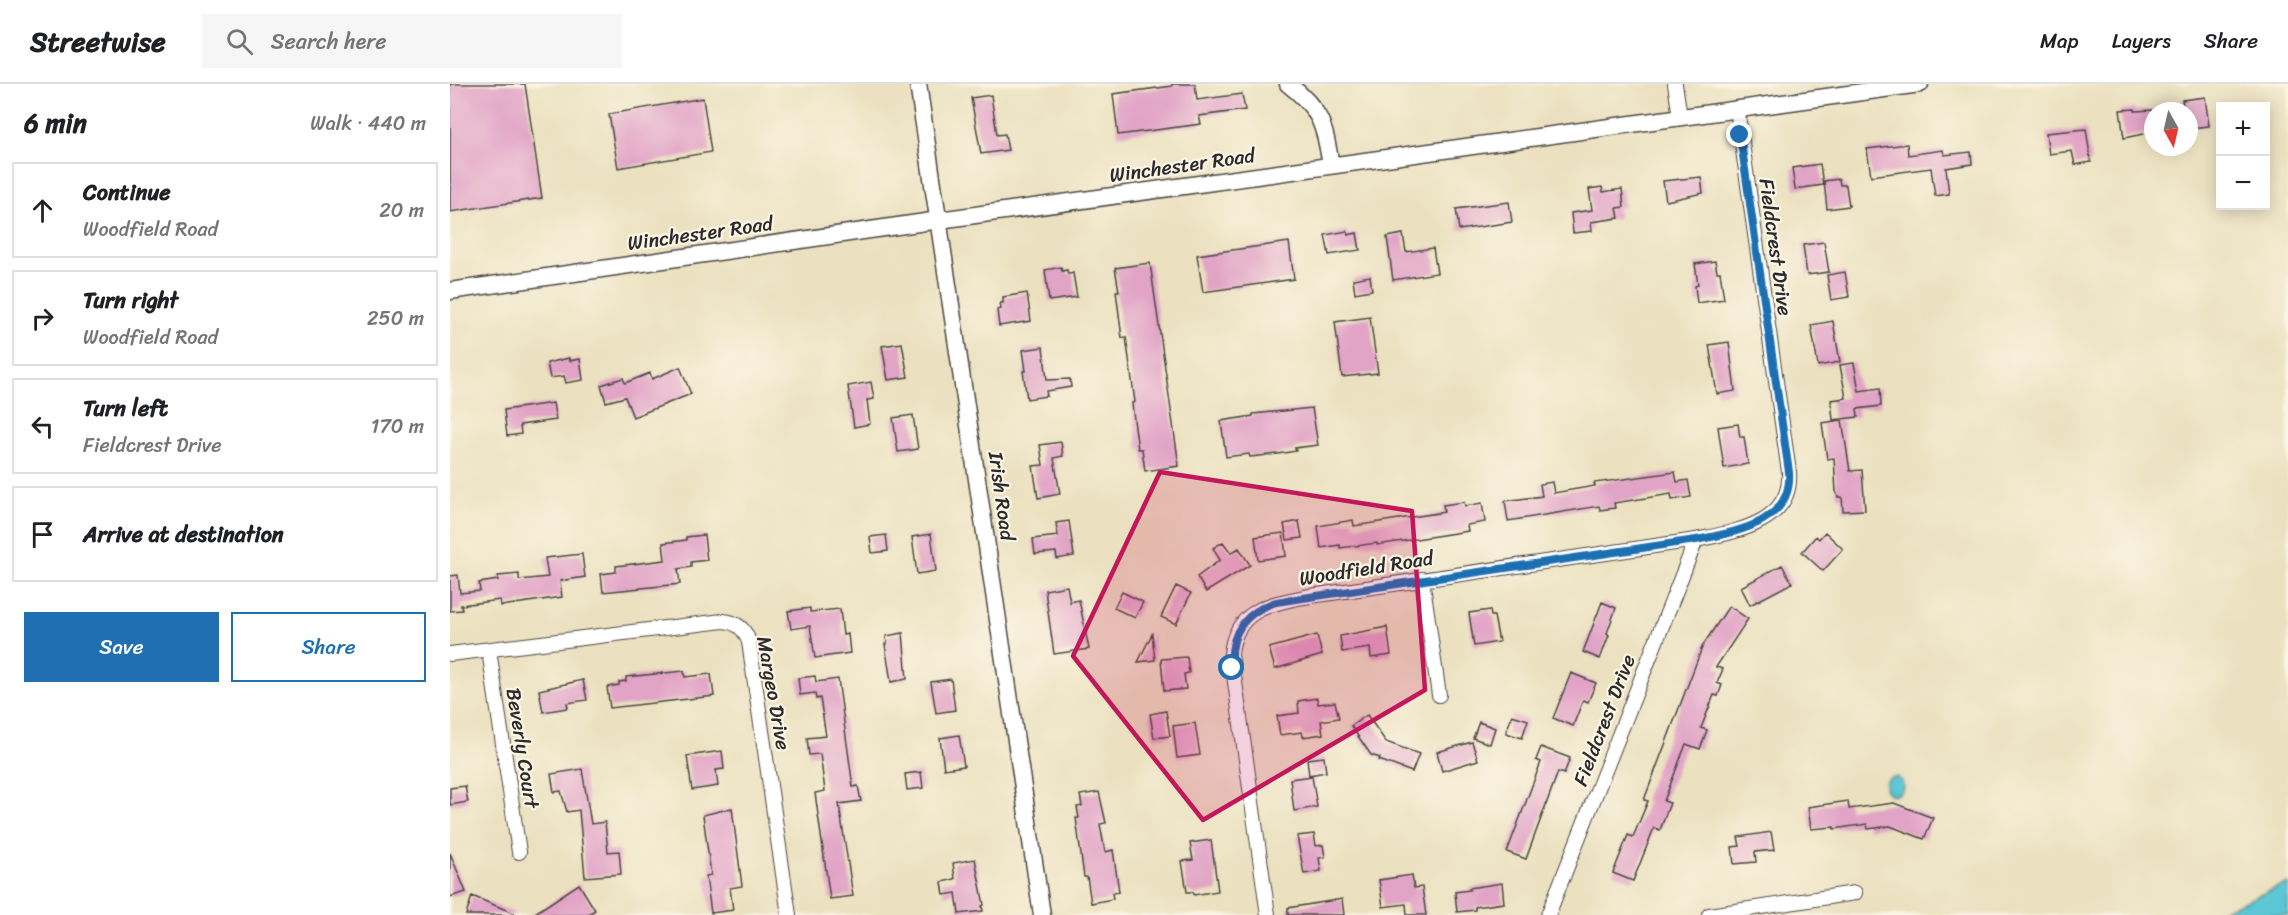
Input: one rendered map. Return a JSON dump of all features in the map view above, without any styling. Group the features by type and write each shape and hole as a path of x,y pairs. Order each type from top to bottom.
{"street":[{"name":"Irish Road","path":"918,84 1042,915"},
{"path":"1288,84 1302,94 1325,128 1331,165"},
{"path":"1675,84 1680,117"},
{"name":"Winchester Road","path":"450,291 939,220 1920,84"},
{"name":"Fieldcrest Drive","path":"1737,108 1789,472 1788,490 1785,497"},
{"name":"Woodfield Road","path":"1268,915 1232,668 1232,643 1237,632 1252,614 1263,606 1276,602 1696,540 1751,526 1772,513 1785,497"},
{"name":"Fieldcrest Drive","path":"1548,915 1696,540"},
{"path":"1422,579 1439,695"},
{"name":"Margeo Drive","path":"450,654 723,621 733,622 739,626 747,634 749,642 789,915"},
{"name":"Beverly Court","path":"489,650 519,852"},
{"path":"1709,915 1855,893"}],"highlighted area":[{"path":"1160,472 1412,511 1425,690 1203,820 1073,656"}],"water":[{"path":"1890,777 1898,777 1903,782 1901,793 1890,795 1885,790 1885,782"},
{"path":"2288,883 2288,915 2212,915"}],"building":[{"path":"450,84 525,84 542,198 450,212"},
{"path":"1172,84 1195,84 1197,100 1242,94 1245,110 1199,116 1201,124 1118,135 1113,94 1172,86"},
{"path":"991,95 997,135 1005,134 1008,150 981,154 971,98"},
{"path":"2205,97 2209,126 2198,127 2198,102 2182,102 2182,100"},
{"path":"703,98 711,152 618,168 609,114"},
{"path":"2120,110 2144,110 2144,134 2124,138"},
{"path":"2086,129 2091,162 2075,165 2072,151 2049,154 2046,133"},
{"path":"1907,144 1908,155 1943,150 1944,155 1971,152 1972,164 1946,168 1949,194 1935,196 1931,168 1871,176 1867,149"},
{"path":"1820,164 1823,185 1795,189 1792,168"},
{"path":"1701,177 1703,193 1666,201 1663,181"},
{"path":"1839,179 1840,185 1846,185 1849,206 1827,209 1824,181"},
{"path":"1602,187 1603,192 1622,189 1624,207 1617,208 1619,218 1591,222 1592,231 1573,233 1571,213 1592,210 1589,189"},
{"path":"1509,202 1512,222 1459,230 1456,209"},
{"path":"1347,231 1348,235 1357,233 1360,250 1329,255 1325,235"},
{"path":"1403,234 1406,252 1433,248 1437,273 1393,280 1387,237"},
{"path":"1289,242 1294,279 1203,292 1197,255"},
{"path":"1824,242 1829,272 1807,275 1803,245"},
{"path":"1715,261 1717,272 1720,272 1724,299 1697,303 1695,286 1698,285 1695,264"},
{"path":"1150,263 1179,466 1145,471 1142,449 1138,449 1132,403 1135,402 1126,337 1122,338 1115,268"},
{"path":"1061,267 1062,271 1067,270 1068,274 1073,273 1077,297 1049,301 1045,270"},
{"path":"1845,272 1849,297 1831,300 1827,275"},
{"path":"1370,276 1372,290 1355,293 1353,279"},
{"path":"1027,293 1031,321 999,326 997,310 1001,309 1000,303 1003,303 1003,297"},
{"path":"1370,317 1378,373 1342,377 1335,322"},
{"path":"1833,321 1840,362 1818,366 1811,325"},
{"path":"1729,342 1735,391 1717,394 1709,345"},
{"path":"902,343 908,377 888,380 882,346"},
{"path":"1043,347 1047,380 1070,379 1071,387 1046,391 1047,396 1027,399 1023,350"},
{"path":"569,358 569,361 580,359 583,380 566,383 564,376 550,378 547,363"},
{"path":"1854,363 1859,391 1880,388 1881,406 1857,409 1858,417 1833,420 1831,400 1846,398 1840,365"},
{"path":"680,367 691,394 633,417 625,397 606,402 601,385 623,378 625,383 650,373 652,379"},
{"path":"871,382 874,399 867,400 870,424 854,427 848,386"},
{"path":"553,403 556,420 520,425 521,434 507,436 504,410"},
{"path":"1312,408 1318,445 1295,448 1296,451 1278,454 1226,457 1221,421 1253,416 1253,414"},
{"path":"913,415 918,449 898,452 893,418"},
{"path":"1842,420 1850,471 1862,470 1865,510 1843,511 1842,497 1838,497 1836,492 1834,458 1827,459 1822,423"},
{"path":"1738,424 1740,437 1744,437 1748,464 1724,468 1718,427"},
{"path":"1061,442 1063,456 1054,458 1060,494 1038,498 1033,466 1043,465 1040,445"},
{"path":"1675,472 1677,482 1688,480 1691,497 1672,500 1671,494 1614,503 1615,508 1600,510 1599,506 1508,521 1505,501 1542,496 1540,484 1552,482 1554,493 1595,486 1594,483"},
{"path":"1464,502 1465,506 1482,503 1485,522 1467,525 1468,531 1377,545 1377,543 1321,548 1318,526 1353,520 1354,526 1444,512 1443,505"},
{"path":"1069,521 1074,556 1057,559 1056,552 1035,554 1033,539 1058,536 1056,523"},
{"path":"1299,521 1302,538 1287,540 1284,524"},
{"path":"1825,532 1843,549 1823,571 1802,552 1816,536 1819,539"},
{"path":"1283,533 1286,556 1258,560 1255,537"},
{"path":"931,534 936,571 917,574 912,537"},
{"path":"704,535 707,560 691,562 691,567 678,569 680,584 603,592 601,574 616,572 616,566 665,560 663,543"},
{"path":"886,535 888,551 872,553 870,537"},
{"path":"1223,542 1231,553 1239,548 1250,565 1206,592 1197,577 1220,560 1213,548"},
{"path":"582,554 585,577 560,581 562,597 501,606 500,600 461,605 462,610 450,611 450,576 458,575 460,593 480,591 479,583 498,580 498,576 519,574 519,580 548,577 545,558"},
{"path":"1782,565 1792,583 1750,605 1741,587"},
{"path":"1067,586 1070,602 1079,600 1089,649 1054,654 1045,590"},
{"path":"1176,586 1191,593 1176,624 1161,617"},
{"path":"1122,592 1143,602 1135,618 1114,608"},
{"path":"1602,602 1616,608 1600,659 1583,652"},
{"path":"1729,606 1748,619 1716,667 1723,669 1717,683 1722,685 1718,696 1714,695 1701,728 1707,730 1700,749 1686,744 1664,801 1670,803 1660,830 1654,828 1633,881 1613,873 1628,835 1633,837 1648,801 1644,800 1703,645"},
{"path":"810,608 810,612 840,609 843,635 848,634 850,653 815,658 810,626 791,629 788,611"},
{"path":"1490,610 1491,616 1494,616 1499,642 1474,646 1469,613"},
{"path":"1387,627 1391,655 1371,658 1370,648 1342,652 1340,636"},
{"path":"903,633 907,679 891,682 885,644 887,644 886,636"},
{"path":"1152,634 1155,660 1138,662"},
{"path":"1317,635 1322,655 1275,669 1269,648"},
{"path":"1187,657 1189,673 1184,674 1186,689 1164,691 1161,659"},
{"path":"684,671 685,677 711,674 714,696 610,708 607,687 619,685 619,682 626,681 626,677"},
{"path":"1571,673 1596,683 1588,702 1583,700 1573,726 1553,718"},
{"path":"815,676 816,682 838,679 853,787 858,786 861,801 839,804 853,896 830,899 815,793 825,791 820,754 809,755 807,738 826,736 820,698 816,699 815,693 800,695 798,678"},
{"path":"951,679 955,710 936,713 931,682"},
{"path":"583,680 587,700 567,703 568,708 543,712 539,690"},
{"path":"1317,698 1318,704 1335,702 1339,718 1321,721 1323,734 1303,737 1302,732 1280,735 1277,716 1299,713 1298,701"},
{"path":"1166,711 1170,736 1154,738 1150,714"},
{"path":"1367,715 1386,742 1419,754 1412,772 1371,755 1351,726"},
{"path":"1512,715 1528,720 1522,738 1506,733"},
{"path":"1479,722 1495,728 1490,744 1473,738"},
{"path":"1195,723 1200,755 1177,758 1173,726"},
{"path":"959,735 964,766 944,769 940,738"},
{"path":"1472,742 1478,760 1442,771 1437,752"},
{"path":"1541,747 1570,758 1564,774 1558,772 1526,859 1507,852 1541,762 1536,760"},
{"path":"722,751 724,769 716,770 718,786 692,790 687,756"},
{"path":"1324,757 1326,772 1309,775 1307,759"},
{"path":"582,769 591,824 605,822 608,852 619,851 621,874 585,877 579,810 567,812 561,791 554,792 551,774"},
{"path":"921,772 923,788 907,790 905,774"},
{"path":"1312,776 1317,807 1294,811 1290,779"},
{"path":"465,786 468,802 450,805 450,788"},
{"path":"1099,792 1106,823 1100,824 1105,852 1113,850 1119,892 1112,893 1113,899 1091,903 1087,877 1084,877 1076,818 1079,818 1077,807 1082,806 1080,795"},
{"path":"1848,801 1849,809 1894,803 1933,818 1924,839 1890,826 1868,829 1867,824 1834,829 1834,827 1811,829 1808,807"},
{"path":"732,808 742,886 730,888 733,910 711,913 706,876 711,875 703,815"},
{"path":"1771,832 1774,850 1755,852 1756,862 1734,864 1732,847 1740,846 1738,837"},
{"path":"1314,834 1316,846 1323,845 1325,857 1319,858 1321,871 1304,874 1297,836"},
{"path":"1211,840 1218,891 1194,895 1193,892 1187,892 1182,861 1193,860 1190,843"},
{"path":"450,853 466,892 450,897"},
{"path":"975,859 984,905 982,906 983,911 959,914 956,893 944,895 942,882 955,879 953,863"},
{"path":"1412,875 1414,888 1422,887 1426,915 1407,915 1406,904 1383,907 1379,880"},
{"path":"1502,883 1504,903 1457,912 1455,892"},
{"path":"579,884 595,910 587,915 532,915"},
{"path":"472,896 514,913 514,915 466,915"},
{"path":"1342,899 1344,915 1288,915 1288,908"}],"route":[{"path":"1232,668 1232,643 1237,632 1252,614 1263,606 1276,602 1696,540 1751,526 1772,513 1781,504 1788,490 1789,472 1740,135"}]}
